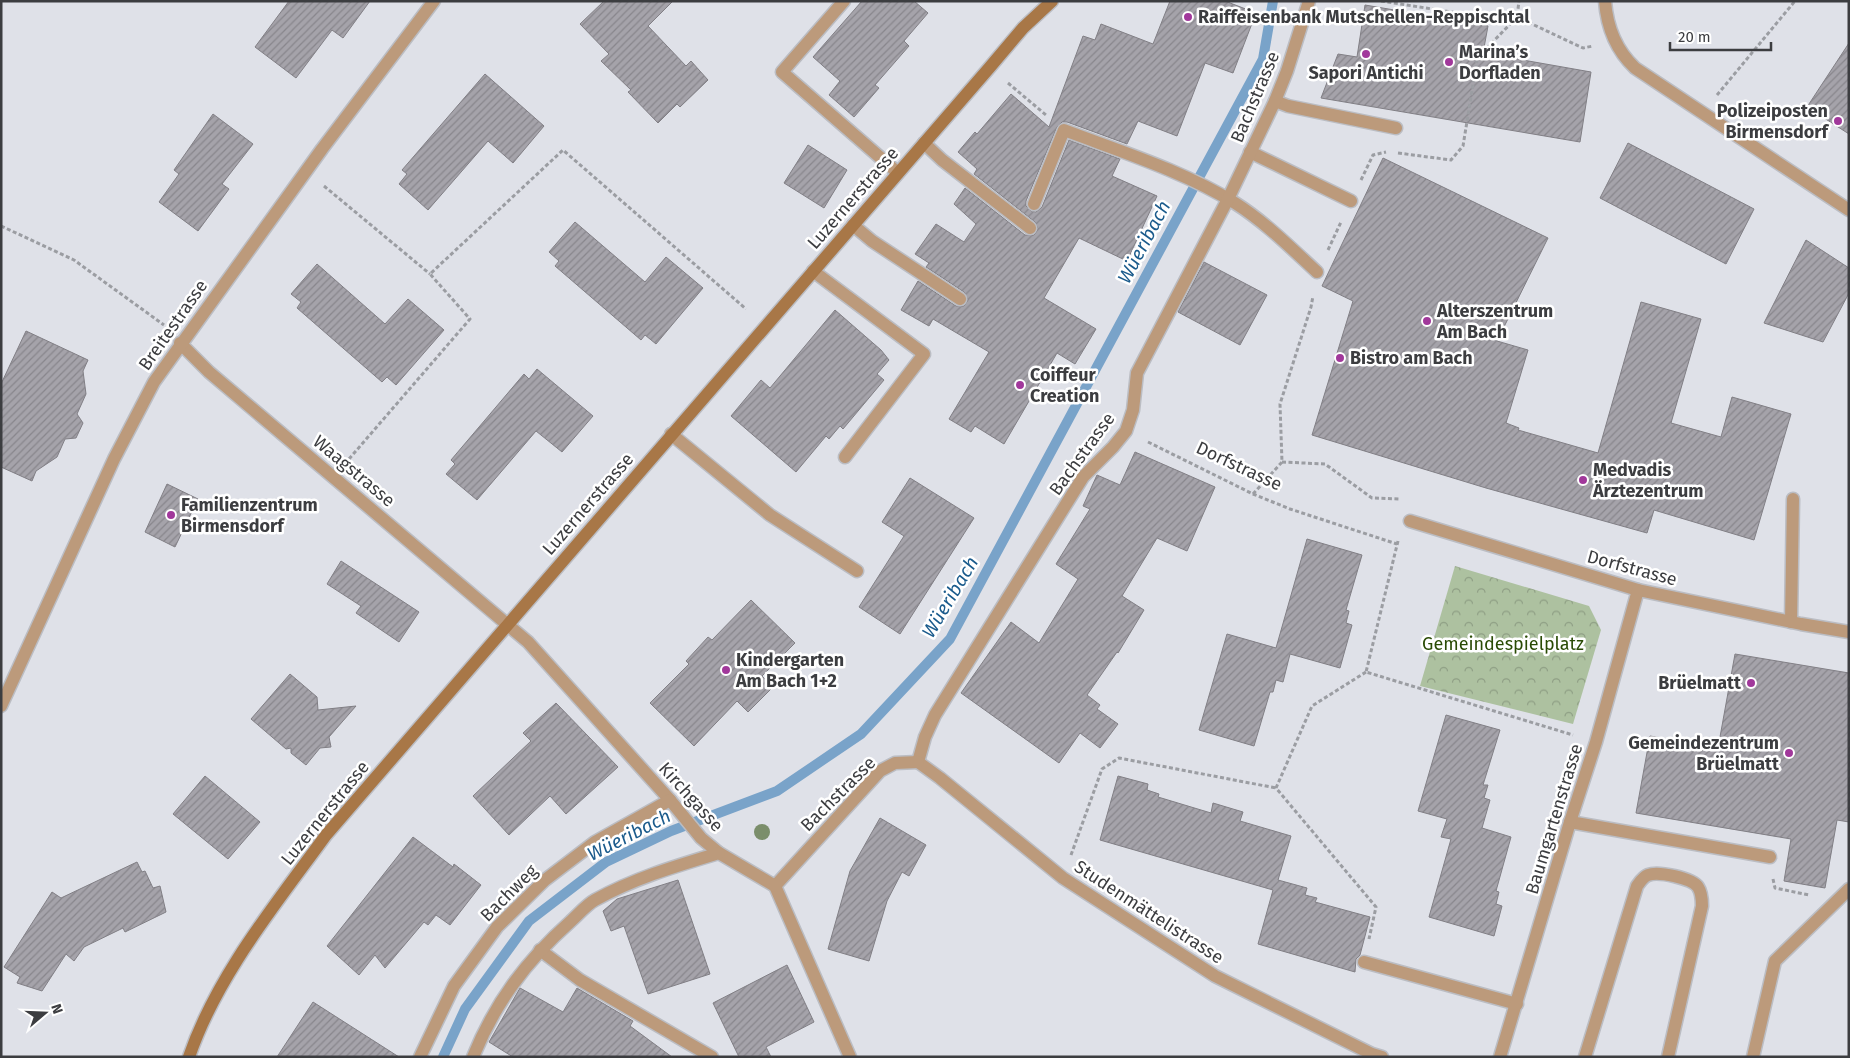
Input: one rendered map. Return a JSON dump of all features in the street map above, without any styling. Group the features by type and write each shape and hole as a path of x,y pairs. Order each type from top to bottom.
{"main road":[{"name":"Luzernerstrasse","path":"188,1057 210,1006 227,976 320,843 1023,28 1052,1"}],"street":[{"name":"Breitestrasse","path":"1,706 114,459 154,382 180,343 434,1"},
{"path":"844,1 782,72 898,173"},
{"name":"Bachstrasse","path":"775,886 880,771 895,763 918,762 925,737 935,715 1083,477 1126,431 1134,410 1137,373 1222,196 1250,152 1275,101 1287,71 1309,1"},
{"path":"1606,1 1609,22 1615,42 1623,56 1635,68 1849,210"},
{"path":"1275,101 1288,106 1396,128"},
{"path":"1034,204 1064,130 1182,176 1222,196 1273,232 1317,272"},
{"path":"924,143 942,160 1030,228"},
{"path":"1250,152 1351,201"},
{"path":"853,225 872,241 960,299"},
{"path":"813,271 924,354 845,457"},
{"name":"Waagstrasse","path":"180,343 209,372 508,624"},
{"path":"672,434 770,515 857,570"},
{"path":"1791,622 1793,499"},
{"name":"Dorfstrasse","path":"1410,521 1638,590 1791,622 1849,632"},
{"name":"Baumgartenstrasse","path":"1500,1057 1570,822 1596,742 1638,590"},
{"name":"Kirchgasse","path":"508,624 528,642 670,800 701,838 719,853 775,886"},
{"name":"Studenmättelistrasse","path":"918,762 1063,878 1216,976 1372,1054 1382,1057"},
{"name":"Bachweg","path":"420,1057 454,986 497,927 545,880 595,842 670,800"},
{"path":"1570,822 1594,828 1770,857"},
{"path":"473,1057 484,1031 509,988 540,950 594,901 660,870 719,853"},
{"path":"1585,1057 1637,886 1642,879 1649,875 1659,874 1689,880 1697,886 1701,895 1702,906 1668,1057"},
{"path":"775,886 850,1057"},
{"path":"1753,1057 1775,961 1849,889"},
{"path":"540,950 580,980 712,1057"},
{"path":"1364,962 1517,1004"}],"path":[{"path":"1381,1 1477,16 1517,17 1583,48"},
{"path":"1482,53 1517,17 1519,1"},
{"path":"1717,95 1795,1"},
{"path":"1253,494 1282,462 1280,404 1311,307 1317,272 1373,155 1386,152 1451,160 1463,146 1477,60"},
{"path":"1008,83 1064,130"},
{"path":"430,274 563,150 746,308"},
{"path":"319,182 430,274 470,319 344,465"},
{"path":"1,226 74,260 162,323 180,343"},
{"name":"Dorfstrasse","path":"1126,431 1253,494 1290,509 1397,544"},
{"path":"1276,788 1312,706 1366,672 1397,544 1410,521 1414,505 1404,499 1372,498 1325,464 1282,462"},
{"path":"1366,672 1596,742"},
{"path":"1063,878 1102,769 1120,758 1276,788 1376,907 1364,962"},
{"path":"1775,888 1812,895"}],"green space":[{"name":"Gemeindespielplatz","path":"1455,566 1589,606 1601,630 1573,724 1420,686"}],"building":[{"path":"289,1 370,1 343,38 332,30 296,78 255,47"},
{"path":"604,1 673,1 648,26 686,66 691,61 708,80 680,107 677,104 658,123 628,92 631,90 601,61 609,54 580,24"},
{"path":"862,1 914,1 928,13 904,41 909,46 875,85 879,88 854,117 829,95 840,81 813,57"},
{"path":"1170,1 1225,1 1256,13 1233,73 1205,63 1177,136 1138,121 1127,144 1067,122 1062,122 1057,127 1026,201 1026,206 1031,211 1036,212 1042,207 1069,140 1120,159 1112,176 1157,196 1127,261 1079,238 1044,298 1096,329 1075,364 1057,353 1004,444 975,426 971,432 949,419 989,352 933,319 929,326 901,310 918,281 956,306 964,306 968,300 964,292 926,267 929,263 915,254 936,224 964,242 976,224 954,204 965,188 1025,235 1034,235 1038,229 1035,222 974,174 977,169 958,152 975,132 977,134 1011,94 1049,127 1083,36 1095,40 1101,24 1153,44"},
{"path":"1365,5 1488,26 1483,53 1591,72 1580,142 1321,98 1338,54 1357,57"},
{"path":"1849,43 1849,134 1807,107"},
{"path":"485,74 544,126 513,163 488,141 428,210 399,184 407,174 402,170"},
{"path":"213,114 253,144 222,184 229,189 198,231 159,202 179,174 174,170"},
{"path":"1628,143 1754,209 1726,264 1600,198"},
{"path":"808,145 847,170 824,208 784,183"},
{"name":"Alterszentrum Am Bach","path":"1383,158 1548,238 1497,341 1528,350 1506,423 1519,428 1518,430 1598,453 1641,302 1701,319 1671,423 1721,437 1732,397 1791,414 1754,540 1654,510 1647,533 1486,488 1312,435 1353,301 1322,286"},
{"path":"575,222 645,282 666,257 703,288 656,344 645,335 641,340 555,266 559,261 549,252"},
{"path":"1806,240 1849,268 1849,293 1823,342 1764,323"},
{"path":"1204,262 1267,295 1240,345 1178,312"},
{"path":"317,264 385,324 408,299 444,330 396,385 387,377 382,382 297,308 301,302 291,294"},
{"path":"835,310 881,350 889,360 877,374 884,380 843,429 840,426 829,439 826,436 796,472 731,416 761,380 770,388"},
{"path":"26,331 88,360 83,371 86,394 77,414 83,423 76,438 65,439 57,457 36,471 32,481 1,467 1,384"},
{"path":"537,369 593,416 562,452 536,431 477,500 446,474 455,464 451,460 524,374 529,379"},
{"path":"1135,452 1215,487 1187,551 1157,538 1122,596 1144,610 1118,653 1087,695 1100,705 1097,709 1118,724 1100,748 1080,733 1059,763 961,693 1011,622 1039,643 1078,579 1056,564 1090,509 1083,506 1097,475 1120,485"},
{"path":"910,478 974,518 900,634 859,607 904,536 882,522"},
{"name":"Familienzentrum Birmensdorf","path":"167,484 198,499 175,547 145,532"},
{"path":"1307,539 1362,555 1346,610 1349,611 1346,623 1352,625 1340,668 1290,654 1283,682 1276,680 1273,692 1270,692 1254,746 1199,730 1227,634 1276,648"},
{"path":"341,561 419,612 399,642 356,613 361,606 327,584"},
{"name":"Kindergarten Am Bach 1+2","path":"751,600 795,643 762,676 773,687 748,712 737,701 694,746 650,703 689,664 686,661 708,637 712,640"},
{"name":"Gemeindezentrum Brüelmatt","path":"1735,654 1849,673 1849,822 1837,820 1825,888 1784,881 1791,839 1636,813 1650,736 1718,748"},
{"path":"290,674 317,697 318,710 356,706 329,737 331,747 320,748 306,765 291,753 291,748 286,749 251,719"},
{"path":"556,703 618,767 566,814 550,796 509,835 473,796 531,741 523,733"},
{"path":"1446,715 1500,730 1483,785 1488,785 1484,798 1490,800 1482,828 1511,837 1496,891 1499,892 1496,904 1502,906 1494,936 1429,917 1451,839 1441,837 1447,819 1418,811"},
{"path":"205,776 260,822 228,859 173,814"},
{"path":"1118,776 1148,784 1147,790 1159,794 1158,797 1211,813 1213,803 1243,812 1240,821 1291,836 1278,880 1307,888 1305,895 1317,898 1315,902 1370,917 1360,955 1356,959 1355,972 1258,944 1273,890 1100,840"},
{"path":"880,818 926,845 909,876 902,872 887,901 869,961 828,949 850,871"},
{"path":"413,837 453,867 454,864 481,885 450,925 436,915 428,925 424,922 385,968 375,955 359,975 327,946"},
{"path":"137,862 142,872 145,871 153,888 160,886 166,912 125,932 123,928 84,947 74,961 66,954 42,991 17,983 20,977 4,967 52,892 61,898"},
{"path":"678,880 710,974 648,994 624,926 611,931 603,911 617,899"},
{"path":"787,965 814,1022 766,1047 771,1057 739,1057 713,1003"},
{"path":"520,988 563,1012 577,988 633,1021 630,1026 672,1057 513,1057 489,1042"},
{"path":"313,1002 399,1057 277,1057"}],"waterway":[{"name":"Wüeribach","path":"443,1057 465,1009 529,921 606,862 671,831 777,791 861,734 950,639 1263,59 1273,1"}],"place":[{"name":"Raiffeisenbank Mutschellen-Reppischtal","path":"1188,17"},
{"name":"Sapori Antichi","path":"1366,54"},
{"name":"Marina’s Dorfladen","path":"1449,62"},
{"name":"Polizeiposten Birmensdorf","path":"1838,121"},
{"name":"Alterszentrum Am Bach","path":"1427,321"},
{"name":"Bistro am Bach","path":"1340,358"},
{"name":"Coiffeur Creation","path":"1020,385"},
{"name":"Medvadis Ärztezentrum","path":"1583,480"},
{"name":"Familienzentrum Birmensdorf","path":"171,515"},
{"name":"Kindergarten Am Bach 1+2","path":"726,670"},
{"name":"Brüelmatt","path":"1751,683"},
{"name":"Gemeindezentrum Brüelmatt","path":"1789,753"}]}
